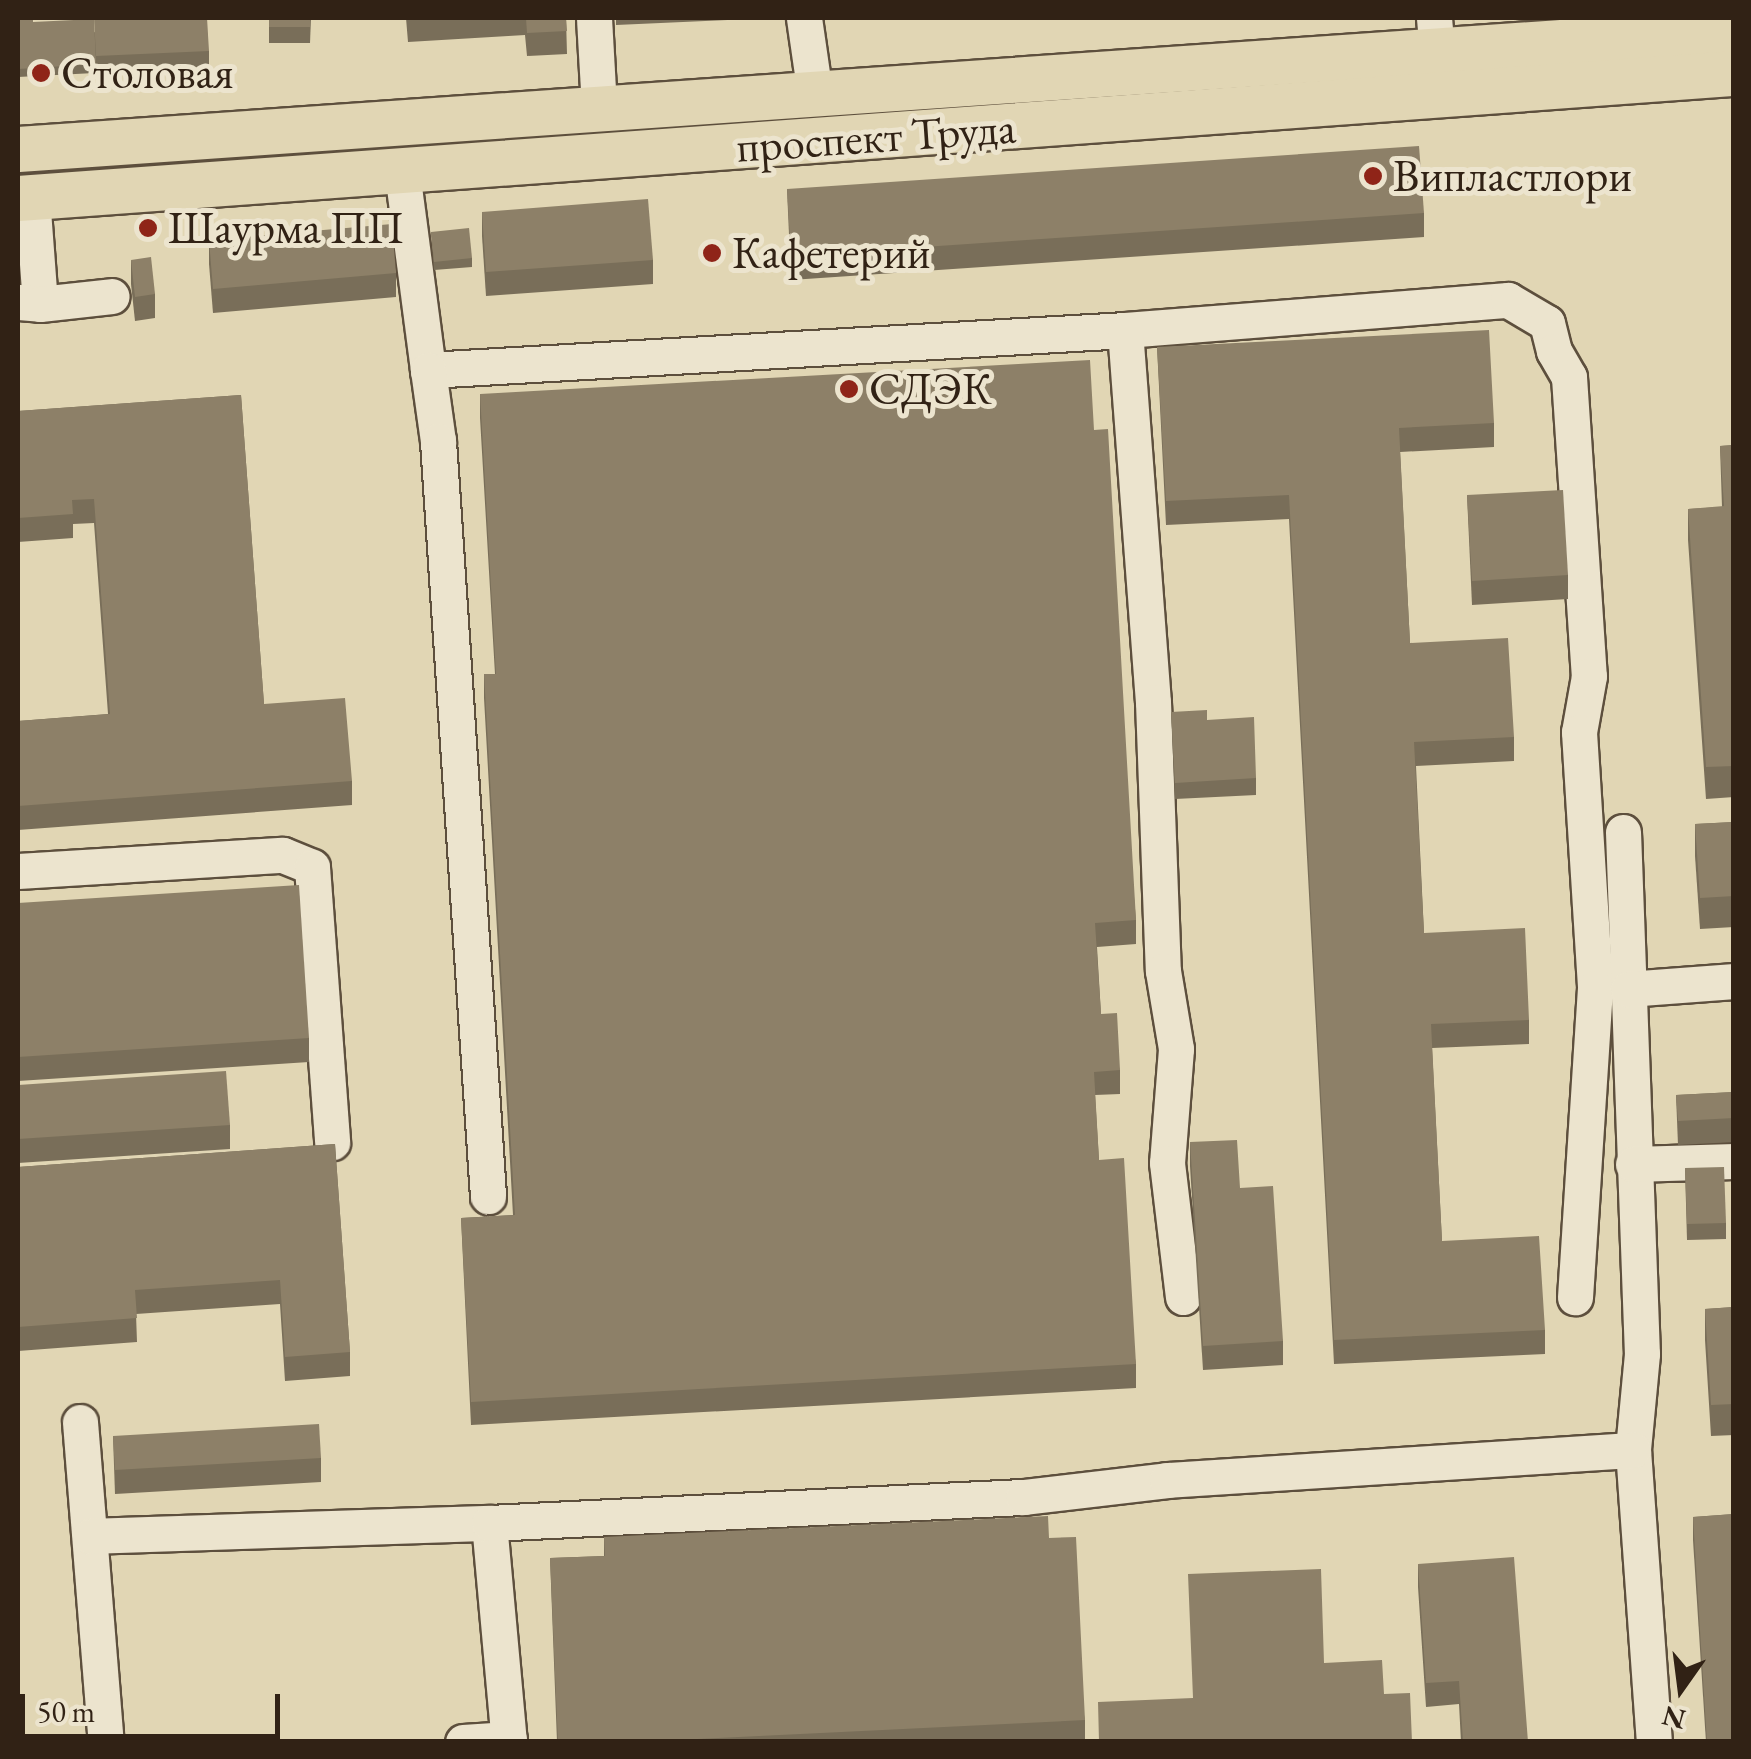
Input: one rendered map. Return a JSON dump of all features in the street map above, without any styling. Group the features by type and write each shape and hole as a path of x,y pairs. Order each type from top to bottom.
{"main road":[{"name":"проспект Труда","path":"24,197 402,172 1679,43 1734,30"},
{"name":"проспект Труда","path":"18,149 815,94 1435,34 1679,43 1734,73"}],"lane":[{"path":"594,18 599,108"},
{"path":"804,18 815,94"},
{"path":"402,172 438,441 488,1196"},
{"path":"24,197 25,310 112,296"},
{"path":"428,370 1125,330 1508,300 1547,323 1554,352 1570,377 1588,676 1579,732 1595,988 1575,1297"},
{"path":"1125,330 1153,702 1163,971 1176,1048 1166,1162 1183,1297"},
{"path":"1623,832 1642,1354 1633,1450 1654,1742"},
{"path":"18,871 283,854 312,866 332,1142"},
{"path":"1628,989 1734,982"},
{"path":"1633,1164 1734,1161"},
{"path":"80,1422 106,1742"},
{"path":"90,1536 489,1523 1023,1497 1167,1480 1633,1450"},
{"path":"463,1742 509,1740 489,1523"}],"building":[{"path":"18,18 33,18 33,22 94,19 96,64 18,69"},
{"path":"94,18 207,18 209,51 96,56"},
{"path":"269,18 310,18 310,27 269,27"},
{"path":"526,18 566,18 567,31 527,33"},
{"path":"1419,146 1424,213 791,256 787,189"},
{"path":"648,199 653,260 486,272 482,212"},
{"path":"392,224 396,273 213,289 209,240"},
{"path":"469,228 472,258 434,262 431,232"},
{"path":"151,257 155,294 135,297 131,260"},
{"path":"1489,330 1494,423 1399,428 1410,643 1508,638 1514,737 1414,742 1424,933 1525,928 1529,1020 1431,1024 1442,1241 1539,1236 1545,1330 1334,1340 1289,495 1166,501 1157,347"},
{"path":"1090,360 1094,430 1108,429 1136,920 1095,923 1101,1014 1117,1013 1120,1070 1094,1072 1099,1160 1124,1158 1136,1364 471,1402 461,1218 515,1215 484,674 496,674 480,394"},
{"path":"241,395 264,704 345,698 352,781 18,806 18,721 110,714 94,499 72,500 73,514 18,518 18,411"},
{"path":"1734,445 1734,766 1706,767 1688,509 1724,506 1720,446"},
{"path":"1563,490 1568,575 1472,581 1467,495"},
{"path":"1207,710 1207,720 1254,717 1256,778 1175,783 1171,712"},
{"path":"1734,822 1734,896 1700,898 1695,824"},
{"path":"299,885 309,1038 18,1057 18,903"},
{"path":"226,1071 230,1125 18,1139 18,1085"},
{"path":"1734,1092 1734,1118 1678,1121 1676,1095"},
{"path":"1237,1140 1240,1188 1273,1186 1283,1341 1203,1346 1190,1142"},
{"path":"335,1144 350,1352 285,1357 280,1280 135,1290 137,1318 18,1327 18,1167"},
{"path":"1724,1167 1726,1223 1687,1224 1685,1168"},
{"path":"1734,1307 1734,1404 1711,1405 1705,1309"},
{"path":"319,1424 321,1458 115,1470 113,1436"},
{"path":"1734,1514 1734,1740 1707,1742 1693,1517"},
{"path":"1048,1516 1049,1538 1076,1537 1085,1720 636,1742 558,1742 550,1558 605,1556 604,1537"},
{"path":"20,1543 20,1594 18,1594"},
{"path":"1514,1557 1528,1742 1463,1742 1459,1681 1426,1683 1418,1564"},
{"path":"1321,1569 1324,1663 1382,1660 1384,1694 1410,1693 1412,1742 1099,1742 1098,1702 1193,1698 1188,1574"}],"place":[{"name":"Столовая","path":"41,73"},
{"name":"Випластлори","path":"1373,176"},
{"name":"Шаурма ПП","path":"148,228"},
{"name":"Кафетерий","path":"712,253"},
{"name":"СДЭК","path":"849,389"}]}
